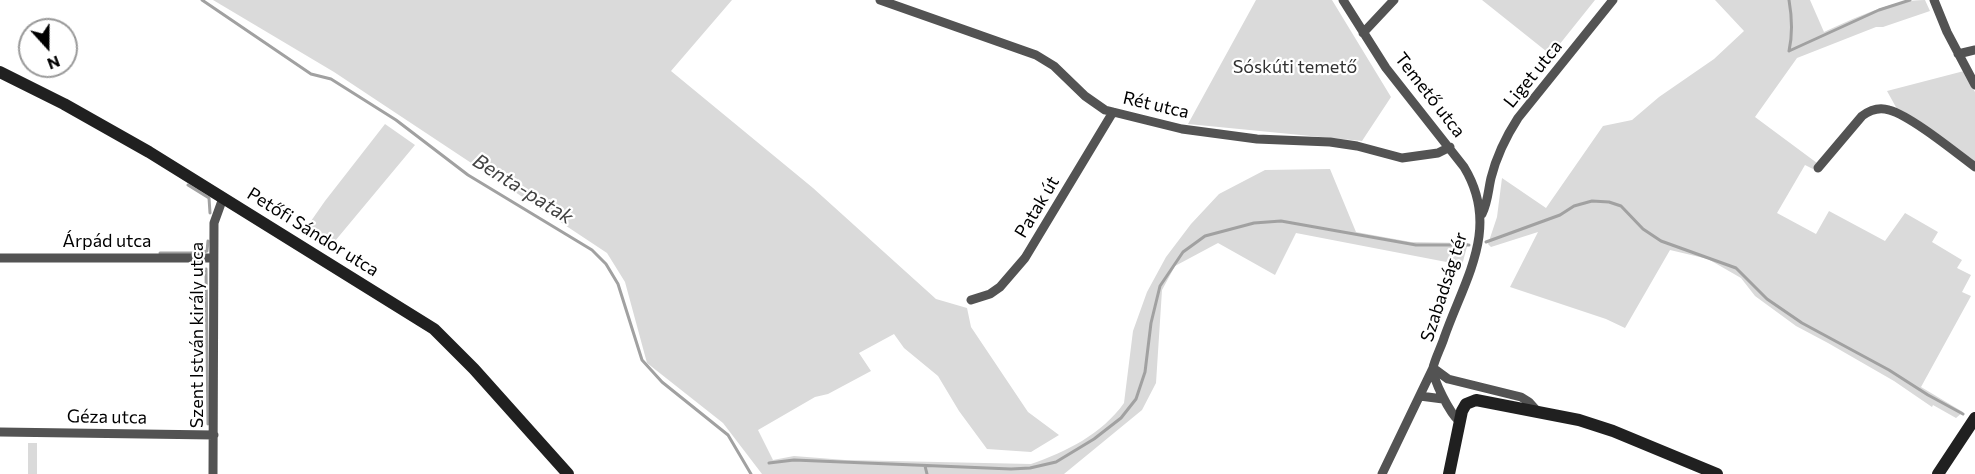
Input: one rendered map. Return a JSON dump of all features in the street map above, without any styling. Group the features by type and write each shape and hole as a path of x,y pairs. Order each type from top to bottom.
{"main road":[{"name":"Petőfi Sándor utca","path":"0,72 106,127 434,329 474,369 568,474"},
{"path":"1449,474 1459,422 1466,404 1476,400 1580,420 1614,431 1717,474"},
{"path":"1938,474 1973,422"}],"street":[{"name":"Rét utca","path":"880,0 1036,55 1054,66 1095,104 1113,112 1182,129 1267,140 1330,142 1357,146 1402,158 1438,153 1450,147"},
{"name":"Temető utca","path":"1343,0 1386,68 1450,147 1472,181 1481,215"},
{"path":"1363,33 1394,0"},
{"name":"Liget utca","path":"1481,215 1488,202 1491,178 1518,118 1614,0"},
{"path":"1935,0 1947,32 1975,85"},
{"path":"1958,54 1975,50"},
{"path":"1818,168 1862,116 1872,110 1885,109 1910,120 1975,167"},
{"name":"Patak út","path":"971,300 990,294 1000,287 1023,261 1113,112"},
{"path":"1472,181 1491,178"},
{"name":"Szent István király utca","path":"213,474 214,219 224,198"},
{"name":"Szabadság tér","path":"1459,422 1443,399 1433,368 1477,247 1481,215"},
{"name":"Árpád utca","path":"0,258 213,258"},
{"path":"1382,474 1433,368"},
{"name":"Szabadság tér","path":"1433,368 1448,379 1521,397 1537,411"},
{"path":"1420,396 1443,399"},
{"name":"Géza utca","path":"0,432 214,435"}],"green space":[{"path":"213,0 732,0 671,71 813,188 936,299 967,308 971,327 1028,412 1059,435 1031,452 987,449 959,411 938,376 904,348 894,334 859,353 871,371 828,394 815,397 758,430 773,460 794,456 845,460 1031,464 1082,441 1105,424 1124,403 1133,331 1147,292 1166,257 1191,224 1219,194 1265,170 1330,169 1356,232 1411,242 1468,243 1462,265 1296,233 1275,275 1218,243 1175,266 1162,290 1156,383 1142,410 1064,474 762,474 723,423 647,363 625,282 607,253 334,72"},
{"name":"Sóskúti temető","path":"1256,0 1332,0 1391,97 1362,141 1188,124"},
{"path":"1482,0 1595,0 1551,55"},
{"path":"1715,0 1810,0 1824,32 1886,6 1925,0 1930,11 1883,27 1876,27 1797,58 1755,117 1817,163 1813,169 1805,165 1777,213 1816,234 1829,211 1885,241 1905,213 1938,232 1932,242 1962,260 1957,268 1971,275 1962,292 1971,296 1921,387 1963,412 1956,418 1933,405 1932,407 1894,381 1796,326 1755,296 1741,278 1708,259 1670,250 1625,328 1606,319 1510,287 1538,232 1491,247 1488,244 1497,217 1502,178 1546,208 1603,126 1632,120 1659,97 1714,59 1744,31"},
{"path":"1964,71 1975,92 1975,163 1897,109 1887,91"},
{"path":"385,124 415,145 330,247 304,231"},
{"path":"28,443 37,443 37,474 28,474"}],"waterway":[{"name":"Benta-patak","path":"202,0 311,74 331,79 396,120 468,175 592,250 606,264 618,284 642,360 662,382 728,435 751,474"},
{"path":"1789,0 1792,25 1789,51"},
{"path":"1789,51 1879,10 1910,0"},
{"path":"188,185 209,198 210,213"},
{"path":"1486,242 1560,215 1574,206 1592,201 1609,202 1621,206 1643,229 1661,241 1736,268 1767,299 1802,323 1889,370 1963,414"},
{"path":"769,463 794,460 1011,469 1030,468 1056,462 1094,439 1121,418 1136,399 1145,372 1151,323 1160,286 1183,252 1205,236 1254,223 1281,221 1416,245 1469,245"},
{"path":"160,253 199,253 207,251 208,241"},
{"path":"206,269 208,424"},
{"path":"925,466 927,474"}]}
